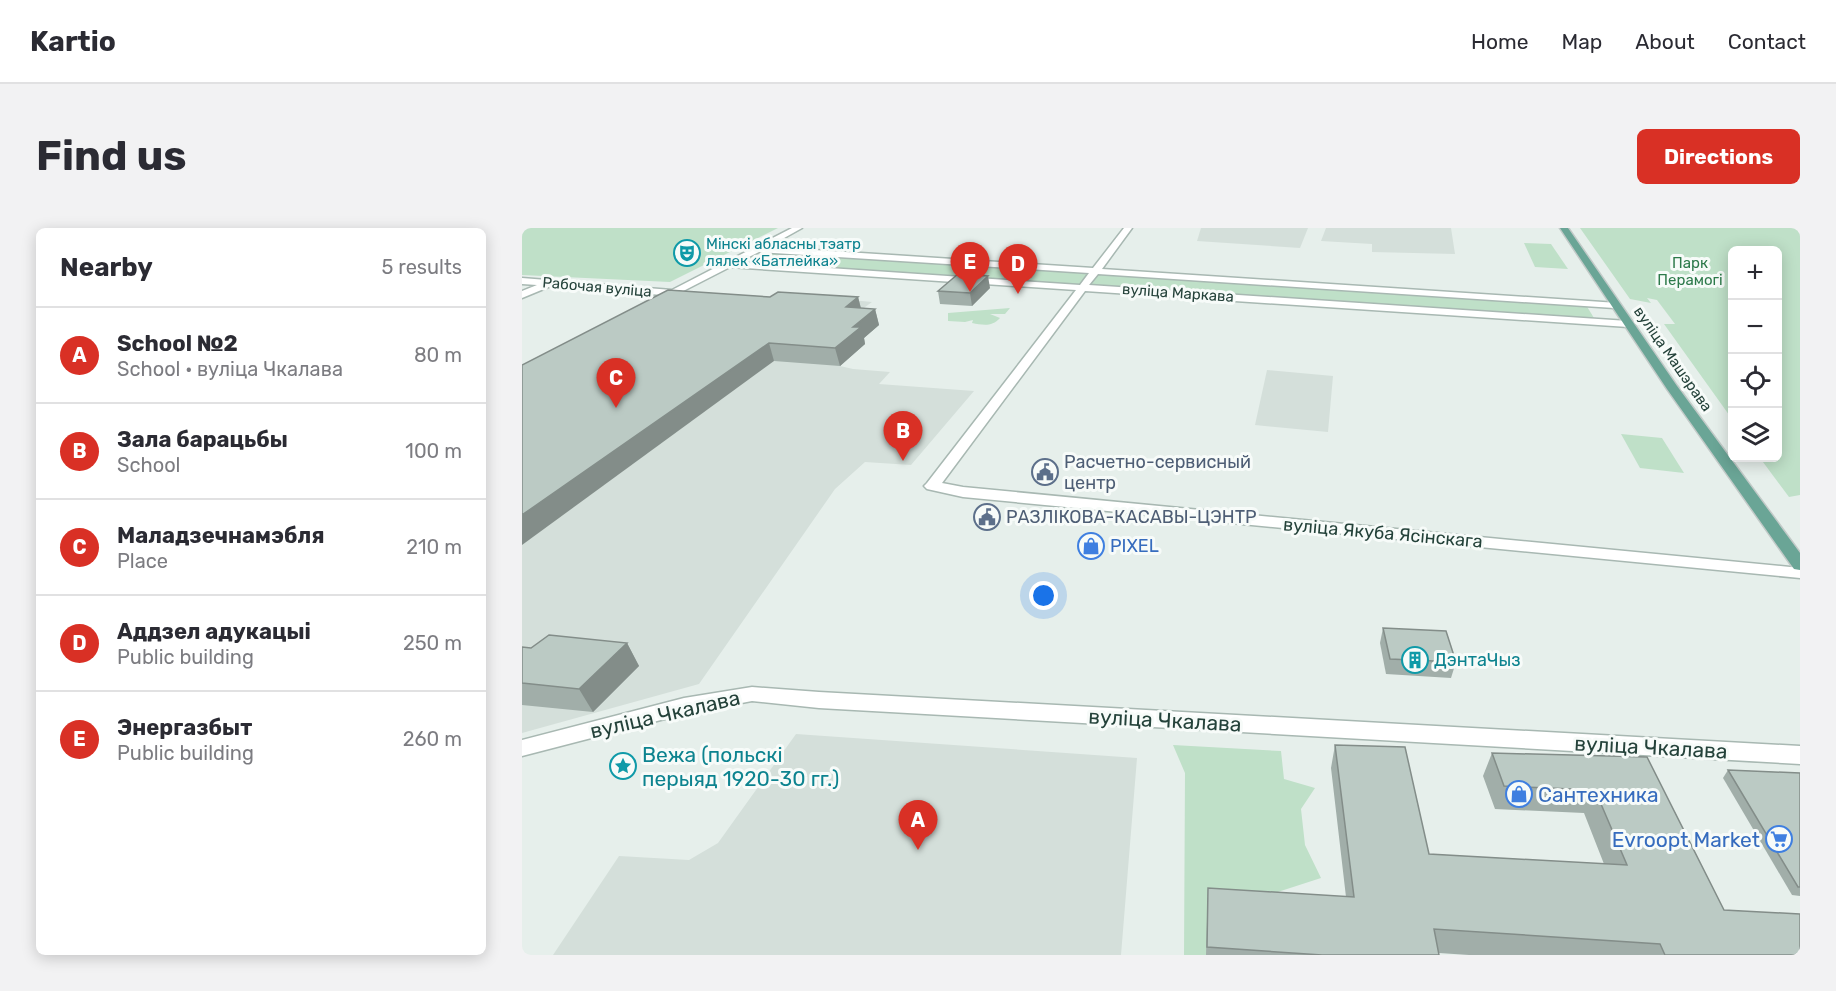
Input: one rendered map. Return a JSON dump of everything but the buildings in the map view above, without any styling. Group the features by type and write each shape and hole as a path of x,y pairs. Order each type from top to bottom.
{"main road":[{"name":"вуліца Машэрава","path":"1564,228 1614,305 1800,565"}],"street":[{"path":"642,309 798,228"},
{"name":"вуліца Якуба Ясінскага","path":"1128,228 932,486 963,492 1800,573"},
{"name":"вуліца Маркава","path":"756,249 1614,305"},
{"name":"вуліца Маркава","path":"728,264 1628,324"},
{"name":"Рабочая вуліца","path":"522,281 673,293"},
{"path":"522,295 550,283"},
{"name":"вуліца Чкалава","path":"527,748 684,706 752,694 831,701 1800,755"}],"shaded area":[{"path":"1201,228 1308,228 1300,248 1197,241"},
{"path":"1326,228 1451,228 1455,254 1372,252 1372,244 1321,241"},
{"path":"780,293 872,302 861,310 879,325 857,343 865,344 840,366 890,372 879,384 974,391 911,465 865,462 835,489 699,684 522,733 522,387 748,311"},
{"path":"1267,370 1333,376 1328,432 1255,425"},
{"path":"796,734 1137,758 1121,955 553,955 619,856 689,860 718,843"}],"green space":[{"path":"522,228 778,228 670,282 522,275"},
{"name":"Парк Перамогі","path":"1580,228 1800,228 1800,495 1789,497 1763,462 1782,462 1782,246 1728,246 1728,413 1664,324 1675,324 1657,300 1647,298 1651,303 1630,299"},
{"path":"1524,243 1551,244 1568,269 1535,267"},
{"path":"768,252 1586,305 1594,318 745,263 751,257"},
{"path":"1010,308 1005,314 990,314 1000,318 991,324 972,323 973,320 948,321 948,313"},
{"path":"1621,434 1662,438 1684,473 1640,468"},
{"path":"1173,745 1281,751 1284,779 1315,788 1301,809 1305,845 1321,878 1253,900 1238,955 1184,955 1185,773"}],"place":[{"name":"Мінскі абласны тэатр лялек «Батлейка»","path":"687,253"},
{"name":"Энергазбыт","path":"970,292"},
{"name":"Аддзел адукацыі","path":"1018,294"},
{"name":"Маладзечнамэбля","path":"616,408"},
{"name":"Зала барацьбы","path":"903,461"},
{"name":"Расчетно-сервисный центр","path":"1045,472"},
{"name":"РАЗЛІКОВА-КАСАВЫ-ЦЭНТР","path":"987,517"},
{"name":"PIXEL","path":"1091,546"},
{"name":"ДэнтаЧыз","path":"1415,660"},
{"name":"Вежа (польскі перыяд 1920-30 гг.)","path":"623,766"},
{"name":"Сантехника","path":"1519,794"},
{"name":"Evroopt Market","path":"1779,839"},
{"name":"School №2","path":"918,850"}]}
